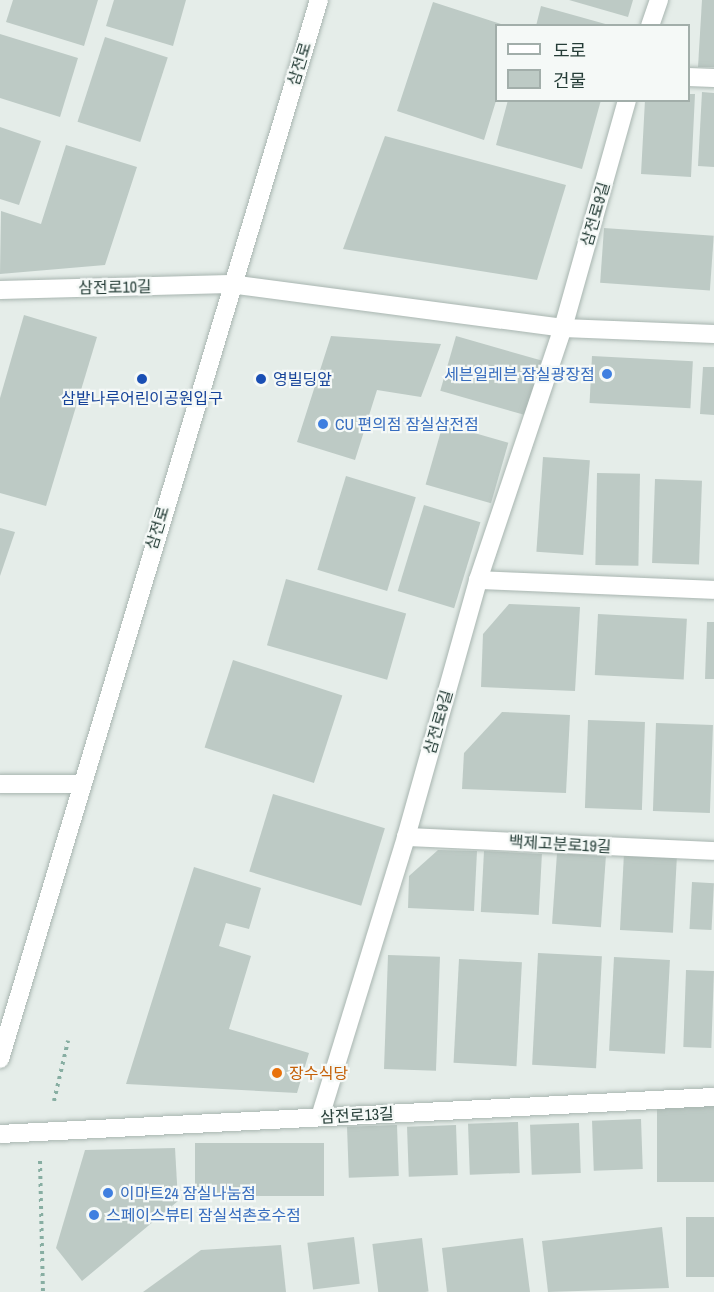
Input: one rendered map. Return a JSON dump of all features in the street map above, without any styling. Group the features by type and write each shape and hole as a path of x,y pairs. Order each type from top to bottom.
{"street":[{"name":"삼전로","path":"0,1059 79,784 319,0"},
{"path":"651,24 659,0"},
{"path":"690,77 714,78"},
{"name":"삼전로9길","path":"320,1117 406,837 478,580 563,328 626,102"},
{"name":"삼전로10길","path":"0,290 230,285"},
{"path":"230,285 563,328 714,334"},
{"path":"478,580 714,590"},
{"path":"0,784 79,784"},
{"name":"백제고분로19길","path":"406,837 714,851"},
{"name":"삼전로13길","path":"0,1134 714,1097"}],"path":[{"path":"43,1292 39,1162 68,1041"}],"building":[{"path":"13,0 98,0 84,46 6,22"},
{"path":"114,0 186,0 173,46 106,26"},
{"path":"569,0 633,0 628,17"},
{"path":"702,0 714,0 714,67 698,67"},
{"path":"433,2 501,24 495,24 496,102 484,140 397,111"},
{"path":"541,6 605,24 536,24"},
{"path":"0,34 78,58 60,117 0,98"},
{"path":"105,37 168,57 140,142 77,122"},
{"path":"702,92 714,93 714,167 698,166"},
{"path":"690,94 695,94 691,177 641,174 645,102 690,102"},
{"path":"507,102 600,102 582,169 496,145"},
{"path":"0,127 41,141 19,205 0,199"},
{"path":"385,136 566,185 537,280 343,249"},
{"path":"66,145 137,167 105,265 0,274 1,211 41,224"},
{"path":"604,228 714,236 710,291 600,283"},
{"path":"24,315 97,337 46,506 0,493 0,398"},
{"path":"331,336 441,344 421,397 377,390 355,460 297,442"},
{"path":"456,336 542,361 526,415 440,391"},
{"path":"592,356 693,361 690,408 590,403"},
{"path":"703,367 714,367 714,415 700,414"},
{"path":"443,424 508,443 491,503 426,485"},
{"path":"543,457 590,460 583,555 536,552"},
{"path":"597,473 640,474 638,566 595,565"},
{"path":"346,476 416,497 387,591 317,570"},
{"path":"655,479 702,481 699,565 652,563"},
{"path":"424,505 480,522 454,608 398,591"},
{"path":"0,528 15,532 0,576"},
{"path":"286,579 406,613 387,680 267,645"},
{"path":"509,604 580,607 575,691 481,687 483,634"},
{"path":"598,614 687,619 684,680 595,675"},
{"path":"707,622 714,622 714,679 705,679"},
{"path":"233,660 342,696 314,783 205,747"},
{"path":"502,712 570,715 566,793 462,789 464,753"},
{"path":"588,720 645,722 642,810 585,808"},
{"path":"656,723 713,725 710,813 653,811"},
{"path":"273,794 385,828 361,906 249,871"},
{"path":"438,850 477,851 474,911 408,908 409,876"},
{"path":"484,851 542,854 539,915 481,912"},
{"path":"557,853 606,856 601,927 552,924"},
{"path":"624,853 677,856 673,933 620,930"},
{"path":"194,867 261,888 249,929 226,923 219,946 251,956 229,1029 309,1053 297,1093 126,1084"},
{"path":"692,882 714,883 712,930 690,929"},
{"path":"538,953 602,956 596,1068 532,1065"},
{"path":"388,955 440,957 436,1071 384,1069"},
{"path":"614,957 670,960 665,1054 609,1051"},
{"path":"459,959 522,962 516,1066 454,1063"},
{"path":"686,970 714,971 711,1048 683,1047"},
{"path":"657,1105 714,1105 714,1182 657,1182"},
{"path":"641,1119 643,1169 594,1171 592,1121"},
{"path":"518,1122 520,1173 470,1175 468,1124"},
{"path":"579,1123 581,1173 532,1175 530,1125"},
{"path":"397,1125 399,1176 349,1178 347,1127"},
{"path":"456,1125 458,1175 409,1177 407,1127"},
{"path":"195,1143 324,1143 324,1196 195,1196"},
{"path":"175,1148 178,1201 82,1281 56,1248 85,1150"},
{"path":"686,1217 714,1217 714,1277 686,1277"},
{"path":"662,1227 669,1288 548,1292 542,1241"},
{"path":"354,1237 360,1284 313,1289 307,1243"},
{"path":"422,1238 429,1292 378,1292 372,1244"},
{"path":"523,1238 530,1292 447,1292 442,1248"},
{"path":"281,1245 286,1292 143,1292 201,1250"}],"place":[{"name":"세븐일레븐 잠실광장점","path":"607,374"},
{"name":"삼밭나루어린이공원입구","path":"142,379"},
{"name":"영빌딩앞","path":"261,379"},
{"name":"CU 편의점 잠실삼전점","path":"323,424"},
{"name":"장수식당","path":"277,1073"},
{"name":"이마트24 잠실나눔점","path":"108,1193"},
{"name":"스페이스뷰티 잠실석촌호수점","path":"94,1215"}]}
